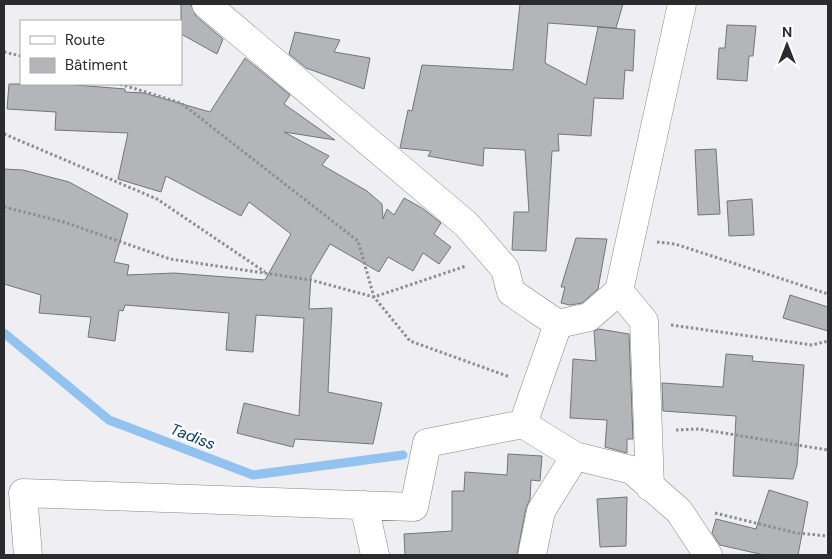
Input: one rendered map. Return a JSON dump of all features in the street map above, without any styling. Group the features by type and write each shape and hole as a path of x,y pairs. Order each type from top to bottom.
{"street":[{"path":"206,4 467,225 506,268 512,292 558,324 588,317 619,291 682,4"},
{"path":"619,291 644,321 650,487"},
{"path":"523,424 558,324"},
{"path":"28,555 23,494 414,507 427,443 523,424 575,456 632,470 679,511 708,555"},
{"path":"532,555 541,511 575,456"},
{"path":"364,505 375,555"}],"path":[{"path":"4,52 20,56"},
{"path":"123,85 181,104 358,241 374,297 410,341 536,386"},
{"path":"4,134 157,199 266,273"},
{"path":"4,206 64,222 170,258 312,280 374,297 461,269 489,250"},
{"path":"630,238 675,244 828,294"},
{"path":"644,321 812,345 828,341"},
{"path":"648,431 699,429 808,445 828,450"},
{"path":"679,511 711,512 796,533 828,536"}],"building":[{"path":"181,4 191,4 196,16 223,39 217,54 182,35"},
{"path":"520,4 623,4 616,28 548,23 545,63 586,85 598,27 635,30 633,71 625,70 623,99 594,98 591,136 558,134 559,151 552,151 546,251 512,250 514,212 529,212 525,150 484,148 483,166 428,156 431,151 400,148 408,110 412,111 422,65 513,70"},
{"path":"727,25 756,26 753,56 749,56 747,81 717,79 719,48 725,48"},
{"path":"295,32 340,40 334,52 370,58 364,89 306,68 289,54"},
{"path":"245,58 290,95 284,104 335,140 284,132 329,156 322,165 367,191 382,204 383,219 387,209 394,215 404,198 422,208 441,223 434,234 451,247 439,264 423,253 413,271 388,257 379,272 330,244 311,276 309,309 332,308 328,392 382,403 373,444 295,439 293,447 237,433 244,403 299,416 304,318 256,315 253,352 226,350 229,313 125,305 123,311 119,310 115,341 88,337 91,317 39,313 41,295 4,284 4,169 23,170 69,182 128,214 114,262 129,265 127,275 174,273 265,280 291,234 249,202 241,216 166,176 161,192 118,179 128,133 55,130 56,112 7,109 9,84 20,84 76,85 125,89 125,92 144,93 210,112"},
{"path":"716,149 720,214 698,215 695,150"},
{"path":"752,199 754,235 729,236 727,201"},
{"path":"576,238 607,239 598,289 582,303 570,305 561,303 565,287 561,287"},
{"path":"790,295 828,307 828,331 783,318"},
{"path":"599,329 629,334 633,439 627,439 627,453 605,447 607,420 570,418 573,359 596,361 594,331"},
{"path":"726,354 753,356 752,361 804,365 797,465 793,479 733,476 736,416 663,411 662,383 723,387"},
{"path":"508,454 542,456 540,481 531,480 530,499 526,508 517,555 405,555 404,534 452,531 452,491 464,491 465,472 507,475"},
{"path":"769,490 808,502 798,555 764,555 720,545 712,533 716,519 756,529"},
{"path":"627,497 626,546 600,547 597,499"}],"waterway":[{"name":"Tadiss","path":"4,333 109,420 253,475 403,455"}]}
